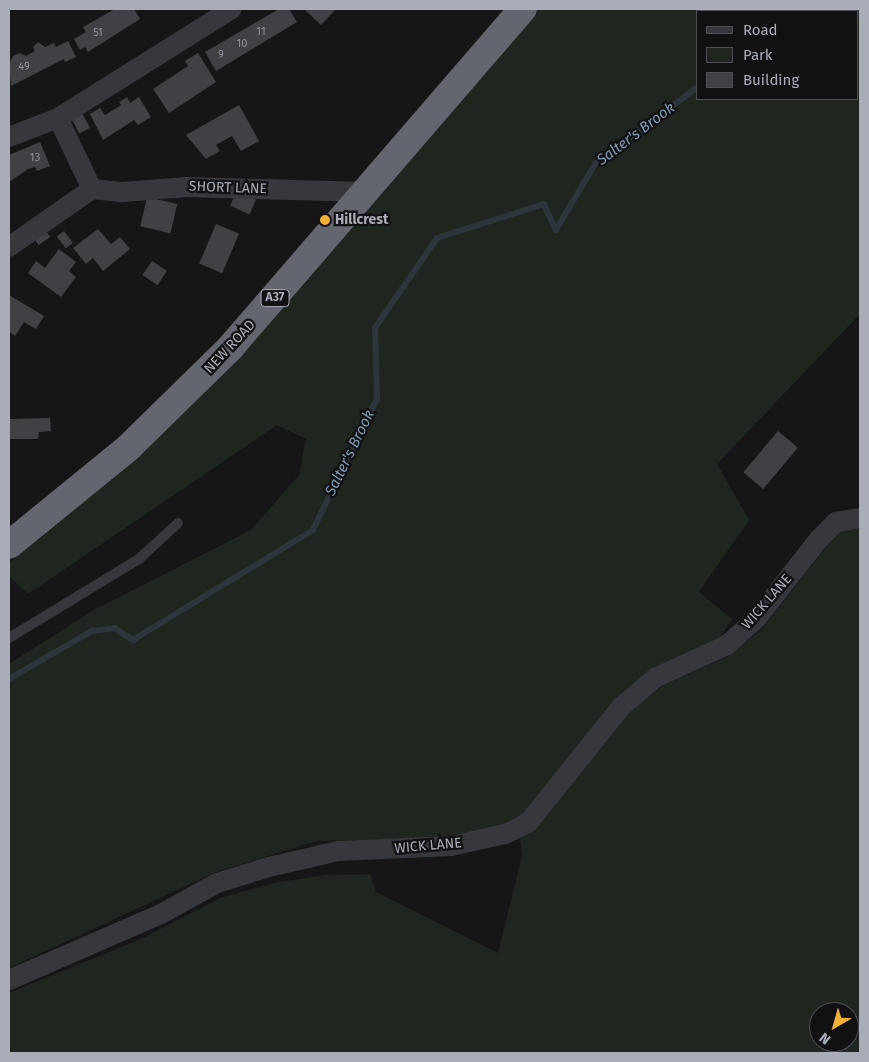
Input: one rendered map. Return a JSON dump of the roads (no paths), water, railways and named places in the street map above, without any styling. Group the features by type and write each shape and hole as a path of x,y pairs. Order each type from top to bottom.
{"highway":[{"name":"NEW ROAD","path":"9,545 129,446 197,382 262,313 523,9"}],"street":[{"path":"9,136 58,118 232,9"},
{"path":"9,247 92,189 58,118"},
{"name":"SHORT LANE","path":"92,189 123,192 187,187 364,192"},
{"name":"WICK LANE","path":"9,980 161,914 217,883 269,867 338,851 451,846 505,834 528,823 620,707 656,678 727,645 757,618 819,539 836,522 860,518"}],"lane":[{"path":"9,638 139,559 178,523"}],"waterway":[{"name":"Salter's Brook","path":"9,679 92,631 115,628 133,640 313,530 377,399 375,328 437,238 544,204 556,230 595,164 696,88"}],"place":[{"name":"Hillcrest","path":"325,220"}]}
